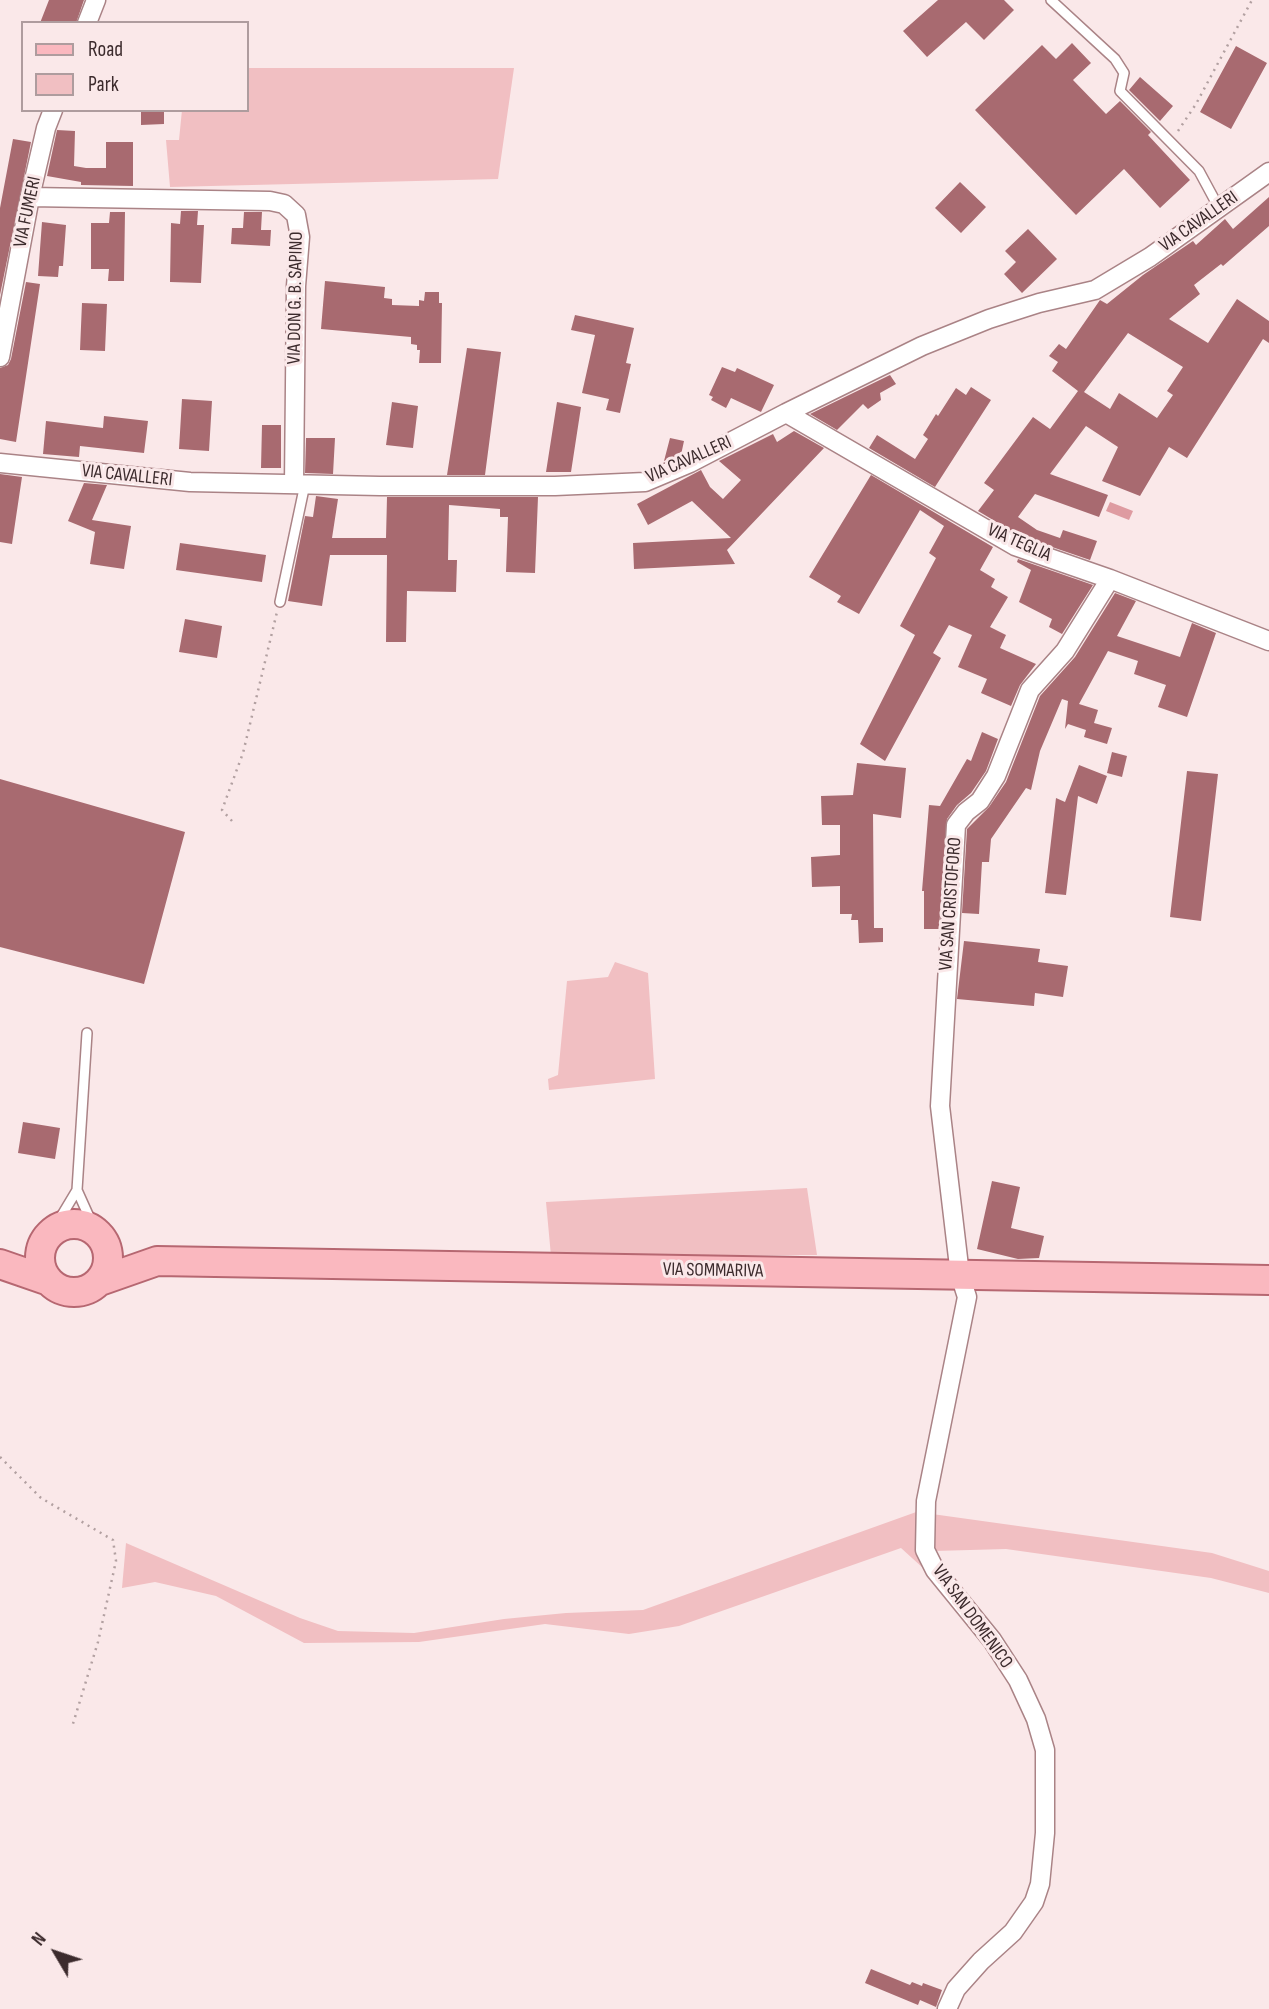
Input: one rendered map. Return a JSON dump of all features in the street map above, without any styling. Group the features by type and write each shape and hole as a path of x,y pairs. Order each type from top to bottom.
{"main road":[{"path":"0,1253 49,1235 63,1225 86,1225 99,1234 108,1249 109,1260 100,1281 80,1292 69,1292 49,1281 40,1261 41,1250 49,1235"},
{"name":"VIA SOMMARIVA","path":"99,1234 158,1261"},
{"name":"VIA SOMMARIVA","path":"100,1281 158,1261 1269,1280"},
{"path":"0,1264 49,1281"}],"street":[{"path":"89,21 96,0"},
{"name":"VIA FUMERI","path":"0,357 30,197 52,112"},
{"name":"VIA CAVALLERI","path":"0,463 190,482 555,486 645,482 690,463 922,346 989,319 1039,303 1096,290 1150,257 1269,172"},
{"name":"VIA DON G. B. SAPINO","path":"30,197 270,201 284,204 296,215 300,237 296,286 300,484"},
{"name":"VIA TEGLIA","path":"786,413 1015,545 1269,641"},
{"name":"VIA SAN CRISTOFORO","path":"960,1275 940,1106 956,825 966,812 980,801 996,776 1030,690 1065,651 1110,579"},
{"name":"VIA SAN DOMENICO","path":"947,2009 956,1989 981,1961 1013,1933 1034,1902 1040,1884 1045,1833 1045,1751 1036,1719 1018,1680 992,1640 935,1570 925,1550 926,1501 967,1297 960,1275"}],"lane":[{"path":"1051,0 1115,59 1124,73 1120,91 1199,171 1219,208"},
{"path":"280,602 300,484"},
{"path":"49,1235 77,1190 87,1033"},
{"path":"77,1190 99,1234"}],"path":[{"path":"1171,143 1196,104 1252,0"},
{"path":"232,821 222,810 243,753 280,602"},
{"path":"0,1457 41,1498 113,1541 116,1561 98,1642 72,1727"}],"green space":[{"path":"248,68 514,68 498,179 170,187 166,140 179,140 182,112 248,112"},
{"path":"615,962 648,973 655,1079 549,1090 548,1079 558,1075 567,981 608,977"},
{"path":"807,1188 817,1255 551,1256 546,1202"},
{"path":"919,1511 945,1588 901,1548 679,1626 629,1634 545,1624 419,1642 304,1643 216,1596 155,1582 122,1588 126,1543 300,1618 338,1631 414,1633 504,1619 643,1610"},
{"path":"932,1514 1212,1553 1269,1571 1269,1593 1211,1578 1006,1549 934,1551"}],"shaded area":[{"path":"1110,502 1133,511 1129,520 1106,511"}],"building":[{"path":"49,0 84,0 77,21 41,21"},
{"path":"938,0 1004,0 1014,10 984,40 966,22 927,57 903,31"},
{"path":"1072,43 1091,63 1073,80 1106,114 1120,101 1151,132 1148,135 1190,180 1160,208 1124,169 1076,215 975,110 1042,45 1056,59"},
{"path":"1236,46 1267,63 1231,129 1200,112"},
{"path":"1140,77 1173,106 1160,121 1129,90"},
{"path":"141,112 164,112 164,124 141,125"},
{"path":"57,130 75,131 74,166 86,168 106,168 106,142 133,142 133,186 81,185 81,182 47,176"},
{"path":"13,139 31,142 0,295 0,208"},
{"path":"960,182 986,207 961,233 935,208"},
{"path":"1269,197 1269,226 1223,266 1221,264 1194,285 1200,294 1169,319 1208,343 1237,299 1269,321 1269,343 1263,339 1187,458 1169,447 1140,496 1102,481 1118,447 1086,426 1050,474 1108,495 1099,517 1035,494 1018,517 1037,530 1060,538 1063,530 1097,541 1090,560 1020,536 978,511 994,490 984,483 1033,417 1050,429 1078,391 1052,371 1058,362 1049,356 1059,344 1066,349 1100,300 1107,304 1143,275 1193,241 1196,245 1225,219 1233,229","holes":["1128,333 1183,367 1167,391 1173,395 1157,418 1119,393 1110,409 1084,392"]},
{"path":"181,211 198,211 197,225 204,225 201,283 170,282 171,223 180,224"},
{"path":"110,212 125,212 124,281 108,281 109,269 91,269 91,223 109,223"},
{"path":"244,212 262,212 261,230 271,230 270,246 231,244 232,228 243,228"},
{"path":"42,222 66,225 63,266 59,266 58,277 38,276"},
{"path":"1028,229 1057,259 1022,293 1004,274 1016,262 1005,251"},
{"path":"325,281 385,287 384,298 392,299 392,305 419,306 419,300 424,301 425,292 439,292 439,303 442,303 441,363 419,363 420,350 417,350 417,345 411,344 411,337 321,329"},
{"path":"26,282 40,284 16,442 0,439 0,368 8,365 11,359"},
{"path":"82,303 107,304 105,351 80,350"},
{"path":"575,315 634,328 626,363 631,364 620,413 606,410 609,399 582,393 595,335 571,330"},
{"path":"467,348 501,352 485,475 447,475"},
{"path":"722,367 735,372 737,368 774,385 761,412 731,398 726,408 711,400 713,397 709,395"},
{"path":"890,375 896,384 880,393 881,400 868,409 863,404 837,430 810,414"},
{"path":"971,387 991,400 935,487 869,448 877,435 915,459 928,439 923,435 956,388 966,395"},
{"path":"182,399 212,401 209,451 179,449"},
{"path":"392,402 418,406 413,448 386,445"},
{"path":"557,402 581,407 571,472 546,472"},
{"path":"104,416 148,421 144,453 80,446 79,457 43,454 46,421 103,428"},
{"path":"262,425 281,425 281,468 261,468"},
{"path":"794,431 824,448 727,550 735,564 634,569 633,543 731,538 692,501 648,525 637,504 701,470 710,487 723,499 741,480 719,461 773,434 777,442"},
{"path":"306,438 335,438 333,474 305,473"},
{"path":"670,438 684,441 681,455 664,461"},
{"path":"0,474 22,477 12,544 0,542"},
{"path":"871,475 993,547 980,570 995,579 991,587 1008,597 990,627 1006,635 1000,648 1036,664 1020,685 1011,706 981,693 987,679 958,667 972,635 949,625 933,653 941,658 885,761 860,744 915,635 900,626 936,558 929,553 944,526 920,510 859,614 837,602 841,596 809,577"},
{"path":"84,483 107,485 92,520 131,526 124,569 90,564 95,532 68,521"},
{"path":"316,496 338,499 332,538 386,538 387,497 538,497 535,573 506,572 508,517 500,517 500,509 449,505 448,560 457,560 456,592 407,591 406,642 386,642 387,555 330,555 322,606 288,601 305,516 313,517"},
{"path":"180,543 266,555 262,582 176,570"},
{"path":"1018,559 1093,585 1062,634 1049,627 1052,619 1019,602 1031,570 1017,562"},
{"path":"1115,593 1136,601 1117,636 1180,657 1192,623 1216,633 1187,717 1158,707 1166,685 1134,674 1138,661 1108,651 1079,704 1098,710 1094,723 1112,728 1107,744 1084,737 1086,730 1068,724 1065,729 1068,701 1062,699 1040,751 1031,790 1026,788 991,839 989,862 982,862 979,914 962,913 967,829 989,807 1006,782 1040,696 1075,657"},
{"path":"185,619 222,626 217,658 179,652"},
{"path":"982,732 998,739 986,771 971,793 957,805 947,819 939,929 924,929 922,891 929,805 940,806 967,759 971,761"},
{"path":"1112,752 1127,756 1122,777 1107,773"},
{"path":"857,763 906,768 901,818 873,814 874,928 883,928 883,942 859,943 858,920 851,920 852,914 840,914 840,886 812,887 811,857 840,855 840,825 822,825 821,796 853,795"},
{"path":"1079,765 1107,776 1097,804 1078,796 1066,895 1045,893 1056,798 1065,802"},
{"path":"1187,771 1218,774 1201,921 1170,917"},
{"path":"0,779 185,832 144,984 0,947"},
{"path":"964,941 1040,949 1038,962 1068,966 1063,997 1035,993 1034,1006 957,999"},
{"path":"23,1122 60,1128 55,1159 18,1153"},
{"path":"992,1181 1020,1187 1011,1228 1044,1236 1039,1258 1018,1259 977,1249"},
{"path":"871,1969 910,1985 912,1982 922,1986 923,1983 942,1990 936,2007 920,2000 918,2005 865,1983"}]}
